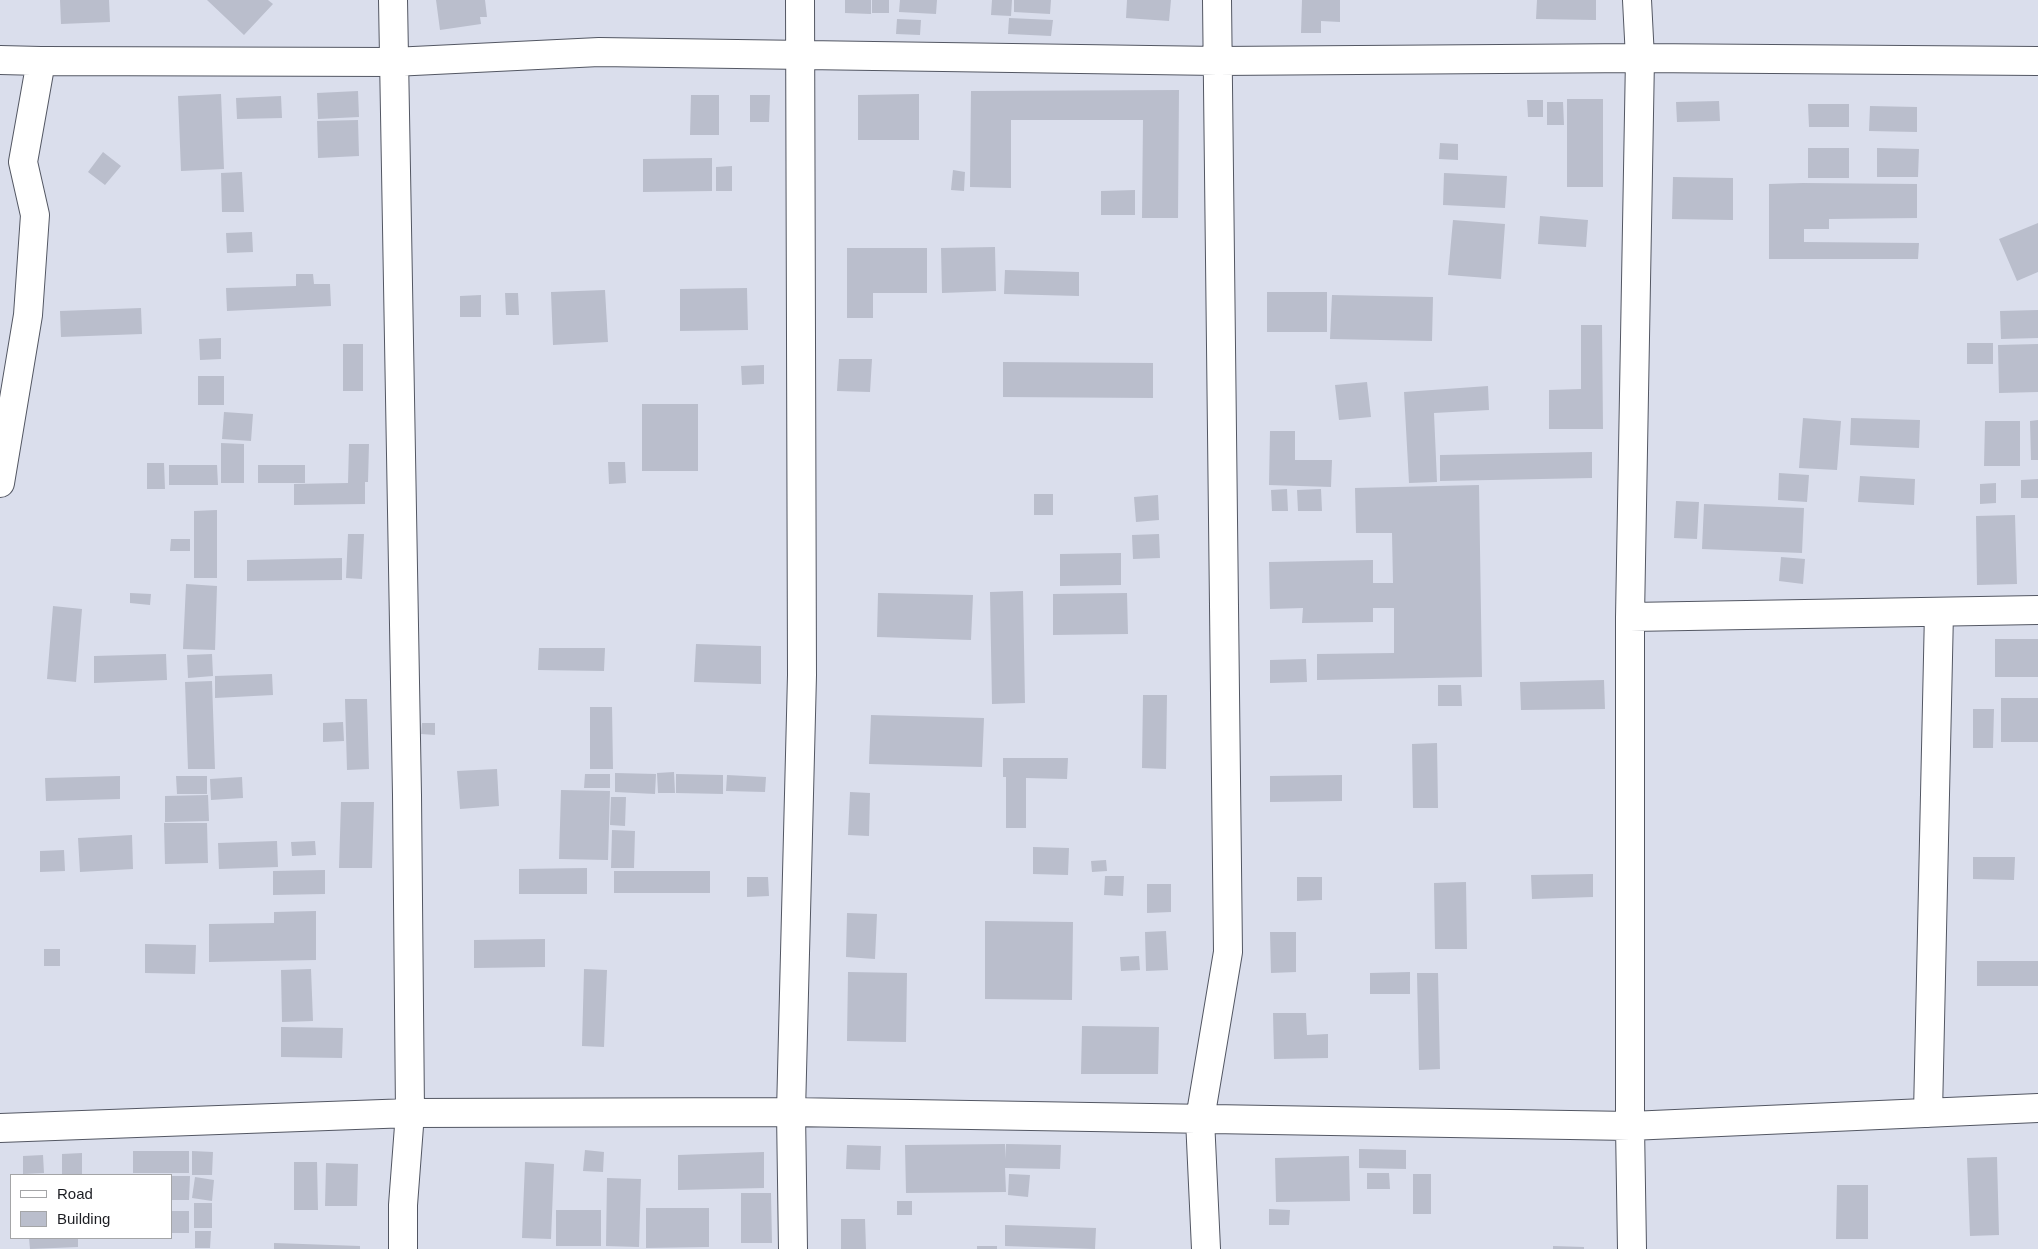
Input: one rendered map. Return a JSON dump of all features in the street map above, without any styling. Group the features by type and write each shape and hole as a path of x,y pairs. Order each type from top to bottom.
{"street":[{"path":"393,0 407,795 410,1113 403,1205 403,1249"},
{"path":"793,1249 791,1112 802,675 802,56 800,0"},
{"path":"1206,1249 1200,1119 1228,952 1217,0"},
{"path":"1632,1249 1630,1126 1630,617 1640,58 1637,0"},
{"path":"0,60 41,62 393,62 599,52 1218,61 1640,58 2038,62"},
{"path":"0,483 28,315 35,215 23,162 41,62"},
{"path":"1630,617 2038,610"},
{"path":"1928,1113 1939,612"},
{"path":"0,1128 410,1113 791,1112 1630,1126 2038,1108"}],"building":[{"path":"60,0 109,0 110,22 61,24"},
{"path":"207,0 268,0 273,4 244,35"},
{"path":"436,0 485,0 487,17 480,17 481,24 440,30"},
{"path":"845,0 871,0 871,14 845,13"},
{"path":"872,0 889,0 889,13 872,13"},
{"path":"900,0 937,0 936,14 899,12"},
{"path":"992,0 1012,0 1011,16 991,15"},
{"path":"1014,0 1051,0 1050,14 1014,12"},
{"path":"1127,0 1171,0 1169,21 1126,18"},
{"path":"1302,0 1340,0 1340,22 1321,21 1321,33 1301,33"},
{"path":"1537,0 1596,0 1596,20 1536,19"},
{"path":"1009,18 1053,20 1051,36 1008,34"},
{"path":"897,19 921,20 920,35 896,34"},
{"path":"1179,90 1178,218 1142,218 1143,120 1011,120 1011,188 970,187 971,91"},
{"path":"358,91 359,117 318,119 317,93"},
{"path":"221,94 224,169 181,171 178,96"},
{"path":"919,94 919,140 858,140 858,95"},
{"path":"691,95 719,95 719,135 690,135"},
{"path":"750,95 770,95 769,122 750,122"},
{"path":"281,96 282,118 237,119 236,98"},
{"path":"1567,99 1603,99 1603,187 1567,187"},
{"path":"1527,100 1543,100 1543,117 1528,117"},
{"path":"1719,101 1720,121 1677,122 1676,102"},
{"path":"1547,102 1563,102 1564,125 1547,125"},
{"path":"1808,104 1849,104 1849,127 1809,127"},
{"path":"1870,106 1917,107 1917,132 1869,131"},
{"path":"358,120 359,156 318,158 317,121"},
{"path":"1440,143 1458,144 1458,160 1439,159"},
{"path":"1808,148 1849,148 1849,178 1808,178"},
{"path":"1877,148 1919,149 1918,177 1877,177"},
{"path":"103,152 121,166 105,185 88,172"},
{"path":"712,158 712,191 643,192 643,159"},
{"path":"732,166 732,191 716,191 716,167"},
{"path":"953,170 965,172 964,191 951,190"},
{"path":"242,172 244,212 222,212 221,173"},
{"path":"1444,173 1507,176 1505,208 1443,205"},
{"path":"1673,177 1733,178 1733,220 1672,219"},
{"path":"1769,184 1917,184 1917,218 1829,219 1829,229 1804,229 1804,242 1919,243 1918,259 1769,259"},
{"path":"1135,190 1135,215 1101,215 1101,191"},
{"path":"1540,216 1588,220 1586,247 1538,244"},
{"path":"1453,220 1505,224 1501,279 1448,275"},
{"path":"2038,223 2038,272 2017,281 1999,239"},
{"path":"252,232 253,252 227,253 226,233"},
{"path":"995,247 996,291 942,293 941,248"},
{"path":"847,248 927,248 927,293 873,293 873,318 847,318"},
{"path":"1005,270 1079,272 1079,296 1004,294"},
{"path":"296,274 313,274 314,284 330,284 331,306 227,311 226,288 296,286"},
{"path":"747,288 748,330 680,331 680,289"},
{"path":"605,290 608,342 553,345 551,292"},
{"path":"1267,292 1327,292 1327,332 1267,332"},
{"path":"505,293 518,293 519,315 506,315"},
{"path":"481,295 481,317 460,317 460,296"},
{"path":"1332,295 1433,297 1432,341 1330,339"},
{"path":"141,308 142,334 61,337 60,311"},
{"path":"2038,310 2038,338 2001,339 2000,311"},
{"path":"1581,325 1602,325 1603,429 1549,429 1549,390 1581,389"},
{"path":"221,338 221,359 200,360 199,339"},
{"path":"1967,343 1993,343 1993,364 1967,364"},
{"path":"343,344 363,344 363,391 343,391"},
{"path":"2038,344 2038,392 1999,393 1998,345"},
{"path":"839,359 872,359 870,392 837,391"},
{"path":"1003,362 1153,363 1153,398 1003,397"},
{"path":"764,365 764,384 742,385 741,366"},
{"path":"198,376 224,376 224,405 198,405"},
{"path":"1367,382 1371,417 1339,420 1335,385"},
{"path":"1488,386 1489,410 1434,413 1437,482 1409,483 1404,392"},
{"path":"642,404 698,404 698,471 642,471"},
{"path":"224,412 253,414 251,441 222,439"},
{"path":"1803,418 1841,421 1837,470 1799,468"},
{"path":"1851,418 1920,420 1919,448 1850,445"},
{"path":"2038,420 2038,460 2031,460 2030,421"},
{"path":"1985,421 2020,421 2020,466 1984,466"},
{"path":"1270,431 1295,431 1295,460 1332,460 1331,487 1269,485"},
{"path":"221,443 244,444 244,483 221,483"},
{"path":"349,444 369,444 368,482 365,482 365,504 294,505 294,484 348,483"},
{"path":"1592,452 1592,478 1440,481 1440,455"},
{"path":"608,462 625,462 626,483 609,484"},
{"path":"147,463 164,463 165,489 147,489"},
{"path":"169,465 217,465 218,485 169,485"},
{"path":"258,465 305,465 305,483 258,483"},
{"path":"1779,473 1809,475 1807,502 1778,500"},
{"path":"1860,476 1915,479 1914,505 1858,502"},
{"path":"2038,479 2038,498 2021,498 2021,480"},
{"path":"1996,483 1996,503 1980,504 1980,484"},
{"path":"1479,485 1482,677 1317,680 1317,654 1394,653 1394,608 1373,608 1373,622 1302,623 1303,608 1270,609 1269,562 1373,560 1373,583 1393,583 1392,533 1356,533 1355,488"},
{"path":"1287,489 1288,511 1272,511 1271,490"},
{"path":"1321,489 1322,511 1298,511 1297,490"},
{"path":"1034,494 1053,494 1053,515 1034,515"},
{"path":"1158,495 1159,520 1136,522 1134,497"},
{"path":"1676,501 1699,502 1697,539 1674,538"},
{"path":"1704,504 1804,508 1802,553 1702,549"},
{"path":"217,510 217,578 194,578 194,511"},
{"path":"2015,515 2017,584 1977,585 1976,516"},
{"path":"348,534 364,534 362,579 346,578"},
{"path":"1159,534 1160,558 1133,559 1132,535"},
{"path":"171,539 190,539 190,551 170,551"},
{"path":"1121,553 1121,585 1060,586 1060,554"},
{"path":"1781,557 1805,559 1803,584 1779,581"},
{"path":"342,558 342,580 247,581 247,560"},
{"path":"186,584 217,586 215,650 183,649"},
{"path":"1023,591 1025,703 992,704 990,592"},
{"path":"130,593 151,594 150,605 130,603"},
{"path":"878,593 973,595 971,640 877,637"},
{"path":"1127,593 1128,634 1053,635 1053,594"},
{"path":"53,606 82,609 76,682 47,679"},
{"path":"1995,639 2038,639 2038,677 1995,677"},
{"path":"696,644 761,646 761,684 694,682"},
{"path":"539,648 605,648 604,671 538,670"},
{"path":"166,654 167,680 94,683 94,656"},
{"path":"212,654 213,676 188,678 187,655"},
{"path":"1306,659 1307,682 1270,683 1270,660"},
{"path":"272,674 273,695 215,698 215,676"},
{"path":"1604,680 1605,709 1521,710 1520,682"},
{"path":"212,681 215,769 188,769 185,682"},
{"path":"1438,685 1461,685 1462,706 1438,706"},
{"path":"1143,695 1167,695 1166,769 1142,768"},
{"path":"2001,698 2038,698 2038,742 2001,742"},
{"path":"345,699 367,699 369,769 347,770"},
{"path":"590,707 612,707 613,769 590,769"},
{"path":"1973,709 1994,709 1993,748 1973,748"},
{"path":"871,715 984,718 982,767 869,764"},
{"path":"343,722 344,741 323,742 323,723"},
{"path":"422,723 435,723 435,735 421,734"},
{"path":"1437,743 1438,808 1413,808 1412,744"},
{"path":"1003,758 1068,758 1067,779 1026,778 1026,828 1006,828 1006,777 1003,777"},
{"path":"497,769 499,806 460,809 457,771"},
{"path":"674,772 675,793 658,793 657,773"},
{"path":"615,773 656,774 655,794 615,792"},
{"path":"585,774 610,774 610,788 584,788"},
{"path":"676,774 723,775 723,794 676,793"},
{"path":"727,775 766,777 765,792 726,791"},
{"path":"1342,775 1342,801 1270,802 1270,776"},
{"path":"120,776 120,799 46,801 45,778"},
{"path":"176,776 207,776 207,794 177,794"},
{"path":"242,777 243,798 211,800 210,779"},
{"path":"561,790 610,791 608,860 559,859"},
{"path":"850,792 870,793 869,836 848,835"},
{"path":"208,795 209,821 165,822 165,796"},
{"path":"611,797 626,797 625,826 610,825"},
{"path":"341,802 374,802 372,868 339,868"},
{"path":"164,823 207,823 208,863 165,864"},
{"path":"612,830 635,831 634,868 611,868"},
{"path":"132,835 133,869 80,872 78,838"},
{"path":"277,841 278,867 219,869 218,843"},
{"path":"315,841 316,855 292,856 291,842"},
{"path":"1033,847 1069,848 1068,875 1033,874"},
{"path":"64,850 65,871 40,872 40,851"},
{"path":"1973,857 2015,857 2014,880 1973,879"},
{"path":"1106,860 1107,871 1092,872 1091,861"},
{"path":"587,868 587,894 519,894 519,869"},
{"path":"325,870 325,894 273,895 273,871"},
{"path":"614,871 710,871 710,893 614,893"},
{"path":"1593,874 1593,897 1532,899 1531,875"},
{"path":"1105,876 1124,876 1123,896 1104,895"},
{"path":"747,877 768,877 769,896 747,897"},
{"path":"1297,877 1322,877 1322,900 1297,901"},
{"path":"1466,882 1467,949 1435,949 1434,883"},
{"path":"1147,884 1171,884 1171,912 1147,913"},
{"path":"316,911 316,960 209,962 209,924 274,923 274,912"},
{"path":"847,913 877,914 875,959 846,957"},
{"path":"985,921 1073,922 1072,1000 985,999"},
{"path":"1166,931 1168,970 1146,971 1145,932"},
{"path":"1270,932 1296,932 1296,972 1271,973"},
{"path":"545,939 545,967 474,968 474,940"},
{"path":"145,944 196,945 195,974 145,973"},
{"path":"44,949 60,949 60,966 44,966"},
{"path":"1139,956 1140,970 1121,971 1120,957"},
{"path":"1977,961 2038,961 2038,986 1977,986"},
{"path":"311,969 313,1021 282,1022 281,970"},
{"path":"584,969 607,970 604,1047 582,1046"},
{"path":"848,972 907,973 906,1042 847,1041"},
{"path":"1410,972 1410,994 1370,994 1370,973"},
{"path":"1417,973 1438,973 1440,1069 1419,1070"},
{"path":"1273,1013 1306,1013 1307,1035 1328,1034 1328,1058 1274,1059"},
{"path":"1082,1026 1159,1027 1158,1074 1081,1074"},
{"path":"281,1027 343,1028 342,1058 281,1057"},
{"path":"1005,1144 1005,1159 1006,1144 1061,1145 1060,1169 1005,1168 1006,1192 906,1193 905,1145"},
{"path":"847,1145 881,1146 880,1170 846,1169"},
{"path":"1359,1149 1406,1150 1406,1169 1359,1168"},
{"path":"585,1150 604,1152 603,1172 583,1171"},
{"path":"133,1151 189,1151 189,1173 133,1173"},
{"path":"192,1151 213,1152 212,1175 192,1175"},
{"path":"764,1152 764,1188 678,1190 678,1155"},
{"path":"82,1153 82,1174 62,1174 62,1154"},
{"path":"43,1155 44,1173 23,1174 23,1156"},
{"path":"1349,1156 1350,1201 1276,1202 1275,1158"},
{"path":"1997,1157 1999,1235 1970,1236 1967,1158"},
{"path":"294,1162 317,1162 318,1210 294,1210"},
{"path":"525,1162 554,1164 551,1239 522,1238"},
{"path":"326,1163 358,1164 357,1206 325,1206"},
{"path":"1367,1173 1389,1173 1390,1189 1367,1189"},
{"path":"1009,1174 1030,1175 1028,1197 1008,1195"},
{"path":"1413,1174 1431,1174 1431,1214 1413,1214"},
{"path":"172,1176 190,1176 189,1200 172,1200"},
{"path":"195,1177 214,1180 212,1201 192,1198"},
{"path":"607,1178 641,1179 639,1247 606,1246"},
{"path":"1837,1185 1868,1185 1868,1239 1836,1239"},
{"path":"741,1193 771,1193 772,1243 741,1243"},
{"path":"897,1201 912,1201 912,1215 897,1215"},
{"path":"194,1203 212,1203 212,1228 194,1228"},
{"path":"646,1208 709,1208 709,1247 646,1248"},
{"path":"1269,1209 1290,1210 1289,1225 1269,1225"},
{"path":"556,1210 601,1210 601,1246 556,1246"},
{"path":"172,1211 189,1211 189,1233 172,1233"},
{"path":"841,1219 865,1219 866,1249 841,1249"},
{"path":"1005,1225 1096,1228 1095,1249 1005,1246"},
{"path":"195,1231 211,1231 210,1248 195,1248"},
{"path":"29,1239 78,1239 78,1247 30,1249"},
{"path":"274,1243 360,1246 360,1249 274,1249"},
{"path":"977,1246 997,1246 997,1249 977,1249"},
{"path":"1553,1246 1584,1247 1584,1249 1553,1249"}]}
